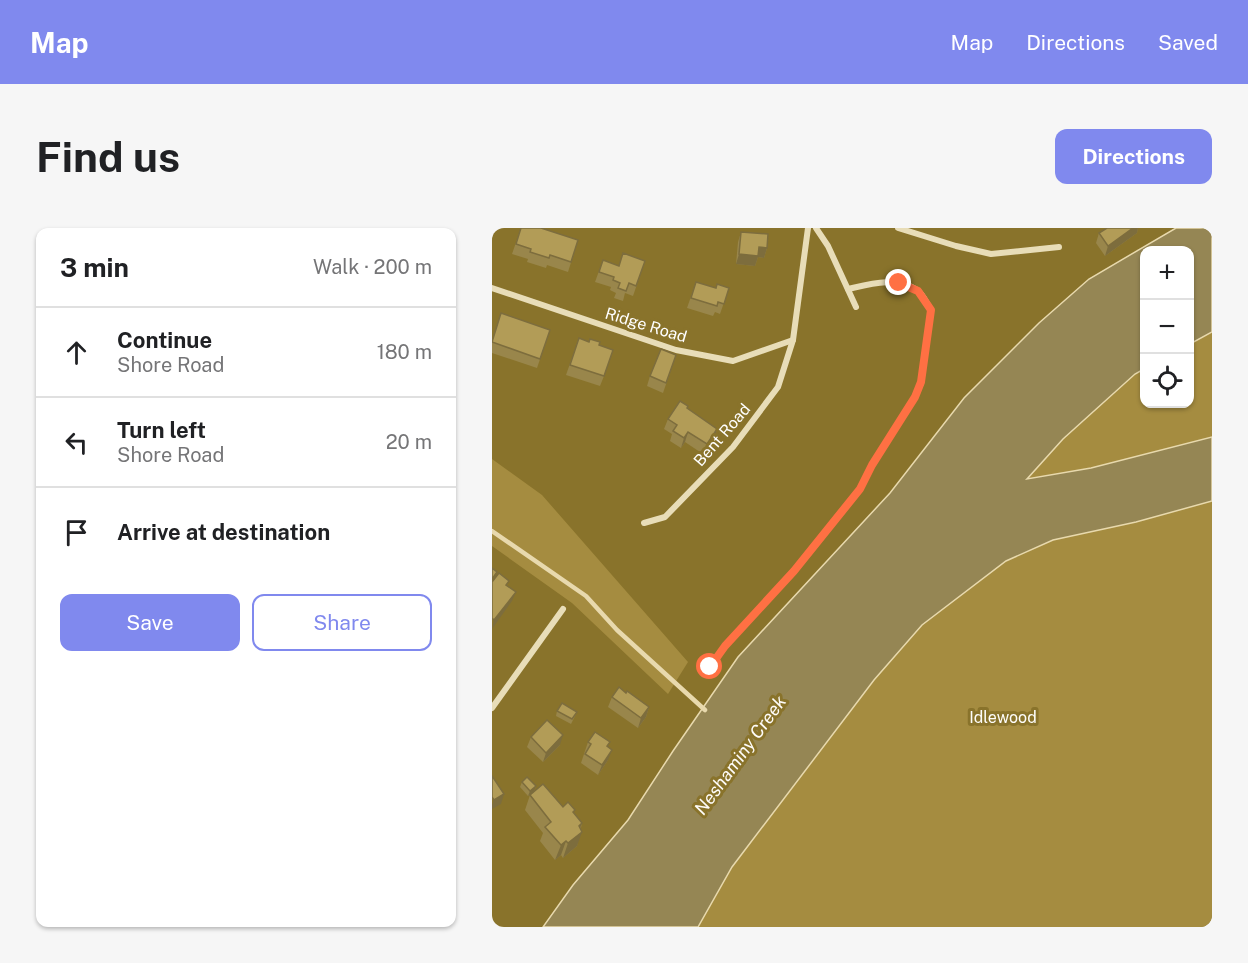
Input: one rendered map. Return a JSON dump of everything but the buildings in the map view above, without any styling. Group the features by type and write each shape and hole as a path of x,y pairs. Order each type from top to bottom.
{"street":[{"name":"Bent Road","path":"644,523 664,517 733,447 778,387 793,340 808,228"},
{"path":"816,228 828,246 856,307"},
{"path":"898,228 991,254 1059,247"},
{"path":"710,667 725,646 794,571 860,489 872,465 915,397 921,382 931,310 918,291 899,283 876,283 848,289"},
{"name":"Ridge Road","path":"492,288 676,350 733,361 793,340"},
{"path":"492,708 563,609"}],"green space":[{"name":"Idlewood","path":"1212,257 1212,927 593,927 1140,287 1140,408 1194,408 1194,264"},
{"path":"492,459 542,495 688,662 668,694 572,603 492,546"}],"water":[{"path":"1176,228 1212,228 1212,332 1194,342 1194,246 1145,246"},
{"name":"Neshaminy Creek","path":"1140,249 1140,371 1063,439 1027,479 1091,468 1212,437 1212,501 1136,522 1053,540 1006,561 922,625 874,680 732,867 698,927 543,927 573,885 628,820 738,657 890,493 964,398 1039,323 1089,279"}],"waterway":[{"path":"492,531 586,596 617,630 705,710"}],"route":[{"path":"710,667 725,646 794,571 860,489 872,465 915,397 921,382 931,310 918,291 899,283"}]}
